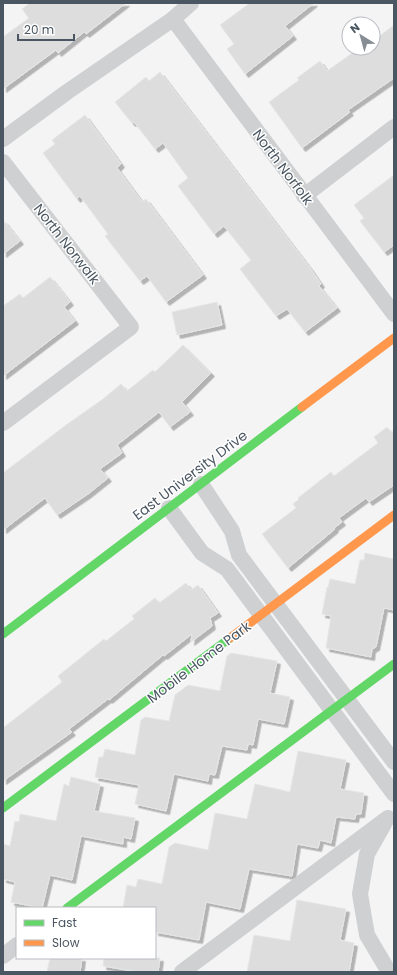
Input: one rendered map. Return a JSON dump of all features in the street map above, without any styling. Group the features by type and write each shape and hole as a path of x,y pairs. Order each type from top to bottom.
{"street":[{"path":"3,139 67,92 173,19 191,3"},
{"name":"North Norfolk","path":"173,19 304,196 394,314"},
{"path":"304,196 394,127"},
{"name":"North Norwalk","path":"3,162 131,327 3,423"},
{"name":"East University Drive","path":"3,634 394,338"},
{"path":"201,484 232,531 239,554 348,698 394,762"},
{"path":"169,508 202,553 227,569 394,794"},
{"name":"Mobile Home Park","path":"3,808 394,515"},
{"path":"68,907 394,664"},
{"path":"387,972 367,935 360,894 367,854 391,815"},
{"path":"182,972 391,815"},
{"path":"3,956 16,946"}],"building":[{"path":"30,3 126,3 86,34 84,32 58,53 56,50 3,89 3,37 29,18 22,9"},
{"path":"250,3 314,3 285,26 293,36 245,74 227,49 234,44 220,25"},
{"path":"394,25 394,78 348,110 350,112 302,148 269,102 299,80 297,78 320,61 327,71 348,56 381,56 381,35"},
{"path":"160,72 310,268 321,284 319,286 337,308 305,332 287,309 276,316 240,269 251,260 224,226 214,234 178,186 188,178 163,143 155,149 134,122 132,123 115,102 146,77 149,81"},
{"path":"85,115 121,164 117,168 142,202 146,199 203,275 166,302 147,276 140,281 105,236 108,234 80,196 77,199 43,153 55,144 52,140"},
{"path":"394,175 394,245 384,252 360,221 364,218 354,205"},
{"path":"3,220 20,241 3,254"},
{"path":"50,277 70,302 64,307 75,321 3,376 3,306 20,294 23,298"},
{"path":"217,302 222,325 177,335 172,312"},
{"path":"183,345 211,373 182,402 190,412 170,427 159,412 117,445 122,453 100,469 108,478 88,494 57,515 45,498 3,530 3,473 121,384 127,391 153,370 155,372"},
{"path":"387,427 391,432 394,431 394,485 369,502 366,498 339,518 342,522 334,528 335,529 288,568 262,534 296,508 293,504 299,499 298,498 331,472 334,476 378,443 374,437"},
{"path":"365,553 394,559 394,610 384,608 376,647 372,649 371,657 326,648 331,616 322,614 330,579 355,584 360,560 364,560"},
{"path":"186,583 191,590 198,585 218,613 210,618 212,626 191,642 192,634 164,656 163,655 109,700 108,699 69,729 72,732 3,781 3,728 62,682 58,676 104,639 106,641 134,619 132,616 155,598 159,603"},
{"path":"231,653 277,661 270,693 290,697 284,724 258,719 253,745 248,744 247,750 222,746 215,775 209,774 208,781 174,774 166,811 135,804 139,785 95,777 99,757 103,757 105,749 135,755 141,720 145,717 169,721 175,695 188,685 220,691 227,656"},
{"path":"298,751 346,760 340,789 364,793 361,814 356,814 355,819 336,817 331,843 320,840 318,848 297,844 292,876 249,869 240,909 206,902 199,940 156,932 156,907 123,907 127,885 136,887 138,879 162,884 169,847 175,843 208,850 215,813 247,819 255,784 290,792"},
{"path":"71,777 100,784 94,811 135,818 131,839 123,837 123,844 81,836 72,880 50,875 42,907 11,902 15,882 3,879 3,844 10,846 15,821 19,822 20,814 56,821 64,784 69,786"},
{"path":"297,900 346,909 340,940 354,943 349,972 247,972 254,935 290,941"},
{"path":"160,958 158,972 138,972 103,966 104,959"},
{"path":"50,959 82,959 80,972 47,972"}],"traffic: fast":[{"path":"3,634 302,407"},
{"path":"3,808 230,638"},
{"path":"68,907 394,664"}],"traffic: slow":[{"path":"302,407 394,338"},
{"path":"230,638 394,515"}]}
